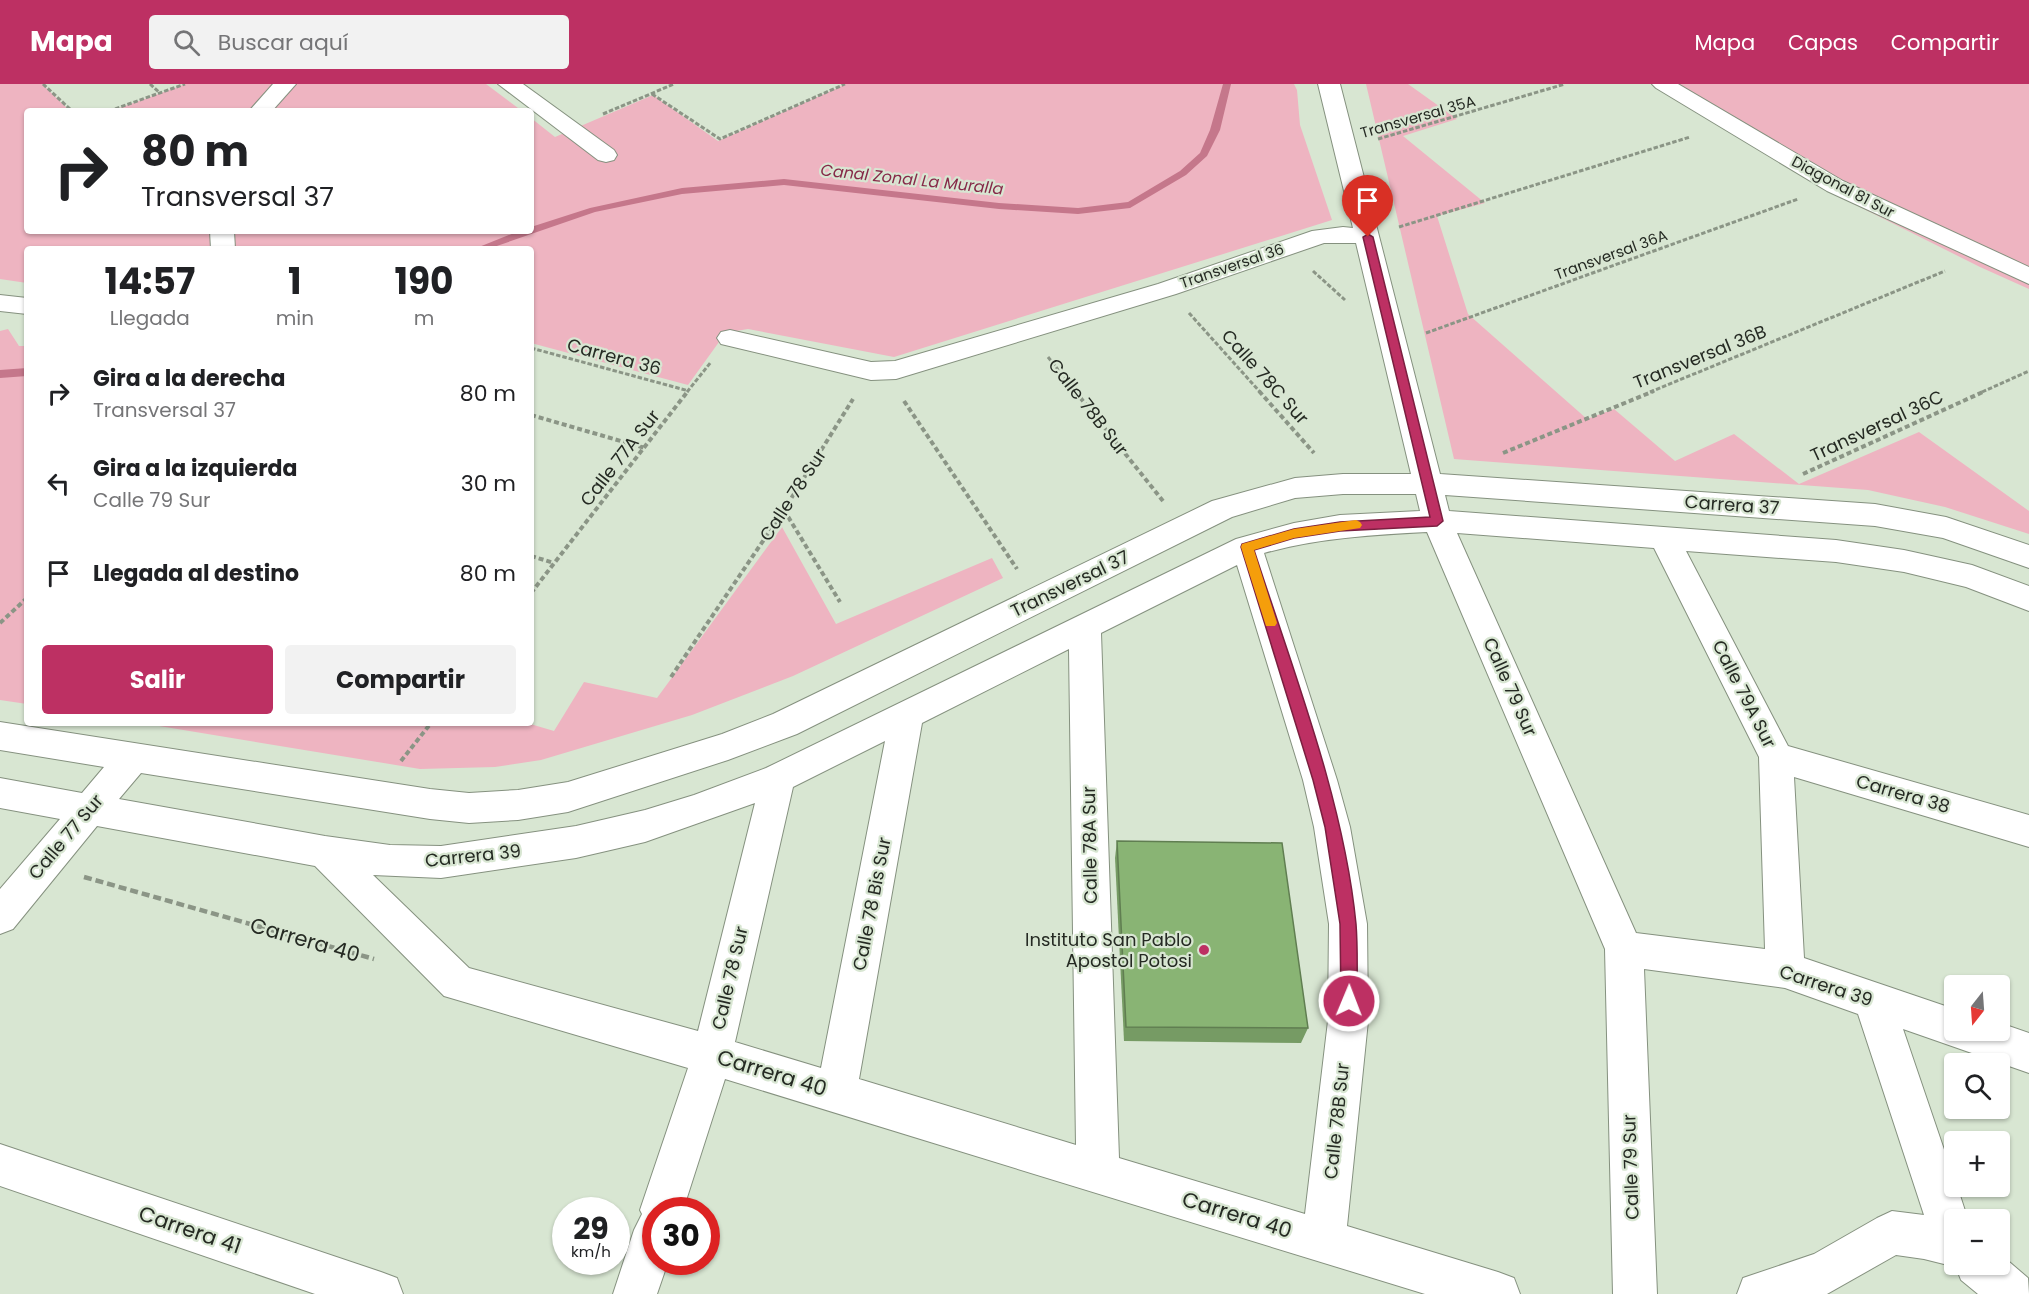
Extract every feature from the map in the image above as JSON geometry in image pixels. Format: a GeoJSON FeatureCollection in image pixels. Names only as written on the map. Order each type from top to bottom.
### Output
{"type":"FeatureCollection","features":[{"type":"Feature","properties":{"kind":"street"},"geometry":{"type":"LineString","coordinates":[[263,108],[285,84]]}},
{"type":"Feature","properties":{"kind":"street"},"geometry":{"type":"LineString","coordinates":[[509,84],[606,155]]}},
{"type":"Feature","properties":{"kind":"street","name":"Calle 79 Sur"},"geometry":{"type":"LineString","coordinates":[[1329,84],[1437,521],[1624,949],[1635,1294]]}},
{"type":"Feature","properties":{"kind":"street","name":"Diagonal 81 Sur"},"geometry":{"type":"LineString","coordinates":[[1663,84],[1835,186],[2029,276]]}},
{"type":"Feature","properties":{"kind":"street","name":"Transversal 36"},"geometry":{"type":"LineString","coordinates":[[730,338],[877,371],[896,370],[1167,288],[1330,234],[1368,237]]}},
{"type":"Feature","properties":{"kind":"street","name":"Transversal 37"},"geometry":{"type":"LineString","coordinates":[[133,757],[430,804],[469,808],[518,805],[568,797],[728,747],[785,724],[1222,509],[1295,488],[1343,484],[1429,484]]}},
{"type":"Feature","properties":{"kind":"street","name":"Carrera 37"},"geometry":{"type":"LineString","coordinates":[[1429,484],[1875,515],[1946,528],[2029,557]]}},
{"type":"Feature","properties":{"kind":"street"},"geometry":{"type":"LineString","coordinates":[[778,778],[1247,547],[1294,534],[1340,526],[1437,521]]}},
{"type":"Feature","properties":{"kind":"street","name":"Carrera 37"},"geometry":{"type":"LineString","coordinates":[[1437,521],[1836,551],[1904,561],[1972,577],[2029,598]]}},
{"type":"Feature","properties":{"kind":"street","name":"Calle 79A Sur"},"geometry":{"type":"LineString","coordinates":[[1664,538],[1776,757],[1785,970]]}},
{"type":"Feature","properties":{"kind":"street","name":"Calle 78B Sur"},"geometry":{"type":"LineString","coordinates":[[1247,547],[1320,780],[1332,827],[1348,924],[1348,1021],[1324,1241]]}},
{"type":"Feature","properties":{"kind":"street","name":"Calle 78A Sur"},"geometry":{"type":"LineString","coordinates":[[1084,626],[1098,1172]]}},
{"type":"Feature","properties":{"kind":"street","name":"Calle 78 Bis Sur"},"geometry":{"type":"LineString","coordinates":[[836,1093],[907,714]]}},
{"type":"Feature","properties":{"kind":"street"},"geometry":{"type":"LineString","coordinates":[[0,736],[133,757]]}},
{"type":"Feature","properties":{"kind":"street","name":"Calle 77 Sur"},"geometry":{"type":"LineString","coordinates":[[0,917],[133,757]]}},
{"type":"Feature","properties":{"kind":"street","name":"Carrera 38"},"geometry":{"type":"LineString","coordinates":[[1776,757],[2029,831]]}},
{"type":"Feature","properties":{"kind":"street","name":"Carrera 39"},"geometry":{"type":"LineString","coordinates":[[89,809],[325,852],[390,861],[441,862],[509,854],[645,826],[698,809],[778,778]]}},
{"type":"Feature","properties":{"kind":"street","name":"Calle 78 Sur"},"geometry":{"type":"LineString","coordinates":[[666,1197],[712,1055],[778,778]]}},
{"type":"Feature","properties":{"kind":"street"},"geometry":{"type":"LineString","coordinates":[[0,793],[89,809]]}},
{"type":"Feature","properties":{"kind":"street","name":"Carrera 40"},"geometry":{"type":"LineString","coordinates":[[325,852],[458,983],[712,1055],[1498,1294]]}},
{"type":"Feature","properties":{"kind":"street","name":"Carrera 39"},"geometry":{"type":"LineString","coordinates":[[1624,949],[1785,970],[1944,1024]]}},
{"type":"Feature","properties":{"kind":"street"},"geometry":{"type":"LineString","coordinates":[[1874,1000],[1944,1211]]}},
{"type":"Feature","properties":{"kind":"street"},"geometry":{"type":"LineString","coordinates":[[1994,1041],[2029,1053]]}},
{"type":"Feature","properties":{"kind":"street","name":"Carrera 41"},"geometry":{"type":"LineString","coordinates":[[0,1165],[381,1294]]}},
{"type":"Feature","properties":{"kind":"street"},"geometry":{"type":"LineString","coordinates":[[1759,1294],[1824,1273],[1892,1233],[1924,1237],[1944,1243]]}},
{"type":"Feature","properties":{"kind":"street"},"geometry":{"type":"LineString","coordinates":[[635,1294],[642,1273]]}},
{"type":"Feature","properties":{"kind":"street"},"geometry":{"type":"LineString","coordinates":[[1990,1275],[2012,1294]]}},
{"type":"Feature","properties":{"kind":"path"},"geometry":{"type":"LineString","coordinates":[[43,84],[69,108]]}},
{"type":"Feature","properties":{"kind":"path"},"geometry":{"type":"LineString","coordinates":[[150,84],[160,93]]}},
{"type":"Feature","properties":{"kind":"path"},"geometry":{"type":"LineString","coordinates":[[118,108],[185,84]]}},
{"type":"Feature","properties":{"kind":"path"},"geometry":{"type":"LineString","coordinates":[[569,128],[674,84]]}},
{"type":"Feature","properties":{"kind":"path"},"geometry":{"type":"LineString","coordinates":[[652,94],[720,139],[845,84]]}},
{"type":"Feature","properties":{"kind":"path","name":"Transversal 35A"},"geometry":{"type":"LineString","coordinates":[[1346,149],[1565,84]]}},
{"type":"Feature","properties":{"kind":"path"},"geometry":{"type":"LineString","coordinates":[[1368,237],[1731,124]]}},
{"type":"Feature","properties":{"kind":"path","name":"Transversal 36A"},"geometry":{"type":"LineString","coordinates":[[1394,345],[1835,186]]}},
{"type":"Feature","properties":{"kind":"path"},"geometry":{"type":"LineString","coordinates":[[1287,248],[1394,345]]}},
{"type":"Feature","properties":{"kind":"path","name":"Transversal 36B"},"geometry":{"type":"LineString","coordinates":[[1495,457],[1982,255]]}},
{"type":"Feature","properties":{"kind":"path","name":"Calle 78C Sur"},"geometry":{"type":"LineString","coordinates":[[1167,288],[1343,484]]}},
{"type":"Feature","properties":{"kind":"path","name":"Calle 78B Sur"},"geometry":{"type":"LineString","coordinates":[[1027,330],[1149,484]]}},
{"type":"Feature","properties":{"kind":"path","name":"Calle 77A Sur"},"geometry":{"type":"LineString","coordinates":[[534,589],[730,338]]}},
{"type":"Feature","properties":{"kind":"path","name":"Carrera 36"},"geometry":{"type":"LineString","coordinates":[[534,349],[689,391]]}},
{"type":"Feature","properties":{"kind":"path"},"geometry":{"type":"LineString","coordinates":[[877,371],[1037,600]]}},
{"type":"Feature","properties":{"kind":"path","name":"Calle 78 Sur"},"geometry":{"type":"LineString","coordinates":[[671,677],[877,371]]}},
{"type":"Feature","properties":{"kind":"path","name":"Transversal 36C"},"geometry":{"type":"LineString","coordinates":[[1801,476],[2029,371]]}},
{"type":"Feature","properties":{"kind":"path"},"geometry":{"type":"LineString","coordinates":[[534,416],[645,448]]}},
{"type":"Feature","properties":{"kind":"path"},"geometry":{"type":"LineString","coordinates":[[784,510],[840,602]]}},
{"type":"Feature","properties":{"kind":"path"},"geometry":{"type":"LineString","coordinates":[[534,557],[554,563]]}},
{"type":"Feature","properties":{"kind":"path"},"geometry":{"type":"LineString","coordinates":[[0,624],[24,601]]}},
{"type":"Feature","properties":{"kind":"path","name":"Carrera 40"},"geometry":{"type":"LineString","coordinates":[[44,865],[378,960]]}},
{"type":"Feature","properties":{"kind":"shaded area"},"geometry":{"type":"Polygon","coordinates":[[[0,84],[42,84],[67,108],[24,108],[24,234],[534,234],[534,120],[555,137],[653,95],[718,141],[846,84],[1294,84],[1297,90],[1300,125],[1332,220],[894,357],[748,329],[730,332],[719,342],[688,385],[534,344],[534,246],[24,246],[24,283],[0,279],[0,84]]]}},
{"type":"Feature","properties":{"kind":"shaded area"},"geometry":{"type":"Polygon","coordinates":[[[186,84],[486,84],[518,108],[119,108],[186,84]]]}},
{"type":"Feature","properties":{"kind":"shaded area"},"geometry":{"type":"Polygon","coordinates":[[[1366,84],[1408,84],[1457,119],[1403,136],[1485,203],[1437,216],[1468,314],[1587,419],[1614,409],[1675,461],[1734,434],[1799,484],[1919,432],[2029,511],[2029,534],[1945,507],[1868,490],[1454,459],[1366,84]]]}},
{"type":"Feature","properties":{"kind":"shaded area"},"geometry":{"type":"Polygon","coordinates":[[[1653,84],[2029,84],[2029,289],[1846,200],[1653,84]]]}},
{"type":"Feature","properties":{"kind":"shaded area"},"geometry":{"type":"Polygon","coordinates":[[[8,329],[19,346],[24,346],[24,704],[0,700],[0,331],[8,329]]]}},
{"type":"Feature","properties":{"kind":"shaded area"},"geometry":{"type":"Polygon","coordinates":[[[782,527],[836,624],[992,558],[1003,578],[793,676],[692,715],[541,760],[495,767],[420,769],[159,726],[534,725],[554,731],[584,682],[657,698],[782,527]]]}},
{"type":"Feature","properties":{"kind":"building","name":"Instituto San Pablo Apostol Potosi"},"geometry":{"type":"Polygon","coordinates":[[[1117,841],[1282,843],[1308,1028],[1126,1027],[1117,841]]]}},
{"type":"Feature","properties":{"kind":"waterway","name":"Canal Zonal La Muralla"},"geometry":{"type":"LineString","coordinates":[[534,229],[593,210],[682,191],[784,182],[999,206],[1078,211],[1130,205],[1183,173],[1204,154],[1215,130],[1227,84]]}},
{"type":"Feature","properties":{"kind":"waterway","name":"Canal Zonal La Muralla"},"geometry":{"type":"LineString","coordinates":[[487,246],[520,234]]}},
{"type":"Feature","properties":{"kind":"waterway","name":"Canal Zonal La Muralla"},"geometry":{"type":"LineString","coordinates":[[0,374],[24,372]]}},
{"type":"Feature","properties":{"kind":"slow traffic"},"geometry":{"type":"LineString","coordinates":[[1271,623],[1247,547],[1294,534],[1356,525]]}},
{"type":"Feature","properties":{"kind":"place","name":"Instituto San Pablo Apostol Potosi"},"geometry":{"type":"Point","coordinates":[1204,950]}},
{"type":"Feature","properties":{"kind":"route"},"geometry":{"type":"LineString","coordinates":[[1349,1001],[1348,924],[1332,827],[1320,780],[1247,547],[1294,534],[1340,526],[1437,521],[1368,237]]}}]}
